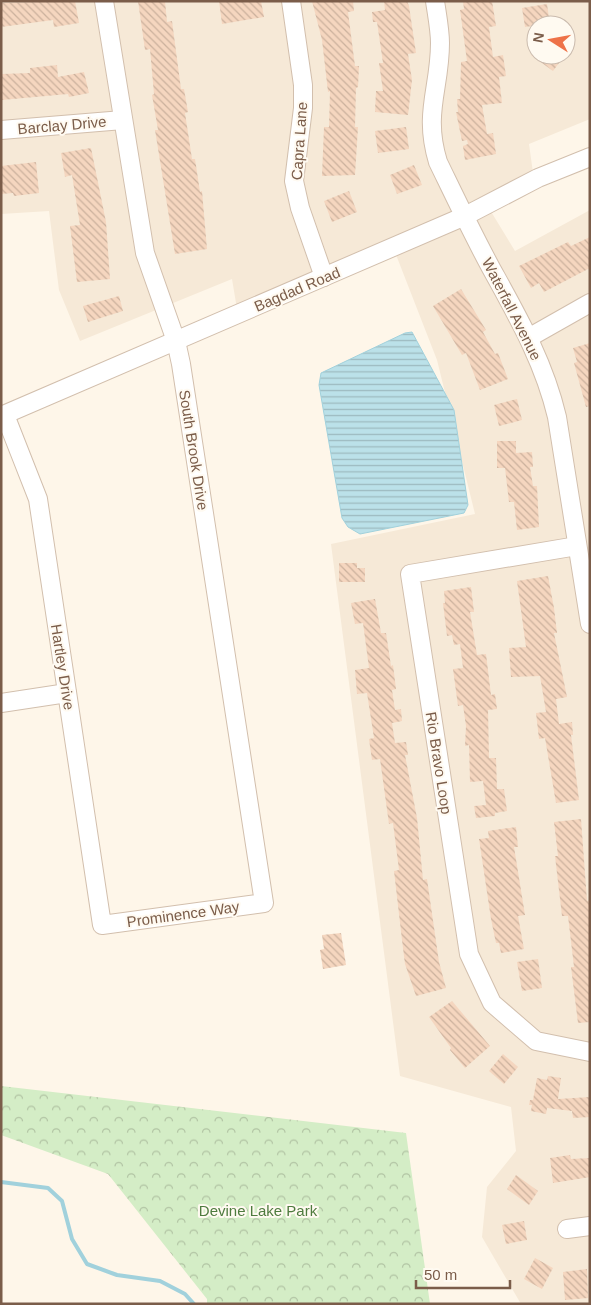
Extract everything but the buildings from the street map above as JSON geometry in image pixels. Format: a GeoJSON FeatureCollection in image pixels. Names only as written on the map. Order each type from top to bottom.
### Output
{"type":"FeatureCollection","features":[{"type":"Feature","properties":{"kind":"street","name":"South Brook Drive"},"geometry":{"type":"LineString","coordinates":[[104,1],[145,253],[182,364],[264,903]]}},
{"type":"Feature","properties":{"kind":"street","name":"Capra Lane"},"geometry":{"type":"LineString","coordinates":[[291,1],[303,85],[303,108],[294,181],[300,208],[324,277]]}},
{"type":"Feature","properties":{"kind":"street","name":"Waterfall Avenue"},"geometry":{"type":"LineString","coordinates":[[435,1],[440,43],[431,107],[432,133],[438,162],[530,337],[550,387],[557,417],[590,624]]}},
{"type":"Feature","properties":{"kind":"street","name":"Barclay Drive"},"geometry":{"type":"LineString","coordinates":[[1,130],[123,120]]}},
{"type":"Feature","properties":{"kind":"street","name":"Bagdad Road"},"geometry":{"type":"LineString","coordinates":[[3,415],[465,216],[538,178],[590,157]]}},
{"type":"Feature","properties":{"kind":"street"},"geometry":{"type":"LineString","coordinates":[[530,337],[590,303]]}},
{"type":"Feature","properties":{"kind":"street","name":"Hartley Drive"},"geometry":{"type":"LineString","coordinates":[[3,415],[38,499],[102,925]]}},
{"type":"Feature","properties":{"kind":"street","name":"Rio Bravo Loop"},"geometry":{"type":"LineString","coordinates":[[577,546],[410,574],[469,954],[492,1004],[536,1041],[590,1052]]}},
{"type":"Feature","properties":{"kind":"street"},"geometry":{"type":"LineString","coordinates":[[1,703],[67,693]]}},
{"type":"Feature","properties":{"kind":"street","name":"Prominence Way"},"geometry":{"type":"LineString","coordinates":[[102,925],[264,903]]}},
{"type":"Feature","properties":{"kind":"street"},"geometry":{"type":"LineString","coordinates":[[567,1229],[590,1226]]}},
{"type":"Feature","properties":{"kind":"shaded area"},"geometry":{"type":"Polygon","coordinates":[[[1,1],[590,1],[590,119],[529,144],[534,180],[238,315],[232,279],[80,341],[59,290],[49,211],[1,214],[1,1]]]}},
{"type":"Feature","properties":{"kind":"shaded area"},"geometry":{"type":"Polygon","coordinates":[[[487,205],[515,251],[590,210],[590,1304],[521,1304],[482,1237],[487,1187],[516,1151],[511,1107],[400,1076],[331,544],[475,514],[437,360],[393,247],[487,205]]]}},
{"type":"Feature","properties":{"kind":"green space","name":"Devine Lake Park"},"geometry":{"type":"Polygon","coordinates":[[[1,1086],[406,1133],[430,1304],[207,1304],[207,1299],[108,1174],[1,1135],[1,1086]]]}},
{"type":"Feature","properties":{"kind":"water"},"geometry":{"type":"Polygon","coordinates":[[[412,332],[454,410],[468,505],[464,513],[360,534],[348,527],[342,518],[319,385],[321,373],[405,333],[412,332]]]}},
{"type":"Feature","properties":{"kind":"waterway"},"geometry":{"type":"LineString","coordinates":[[1,1182],[48,1188],[62,1201],[72,1239],[87,1264],[117,1275],[160,1281],[185,1294],[194,1304]]}}]}
